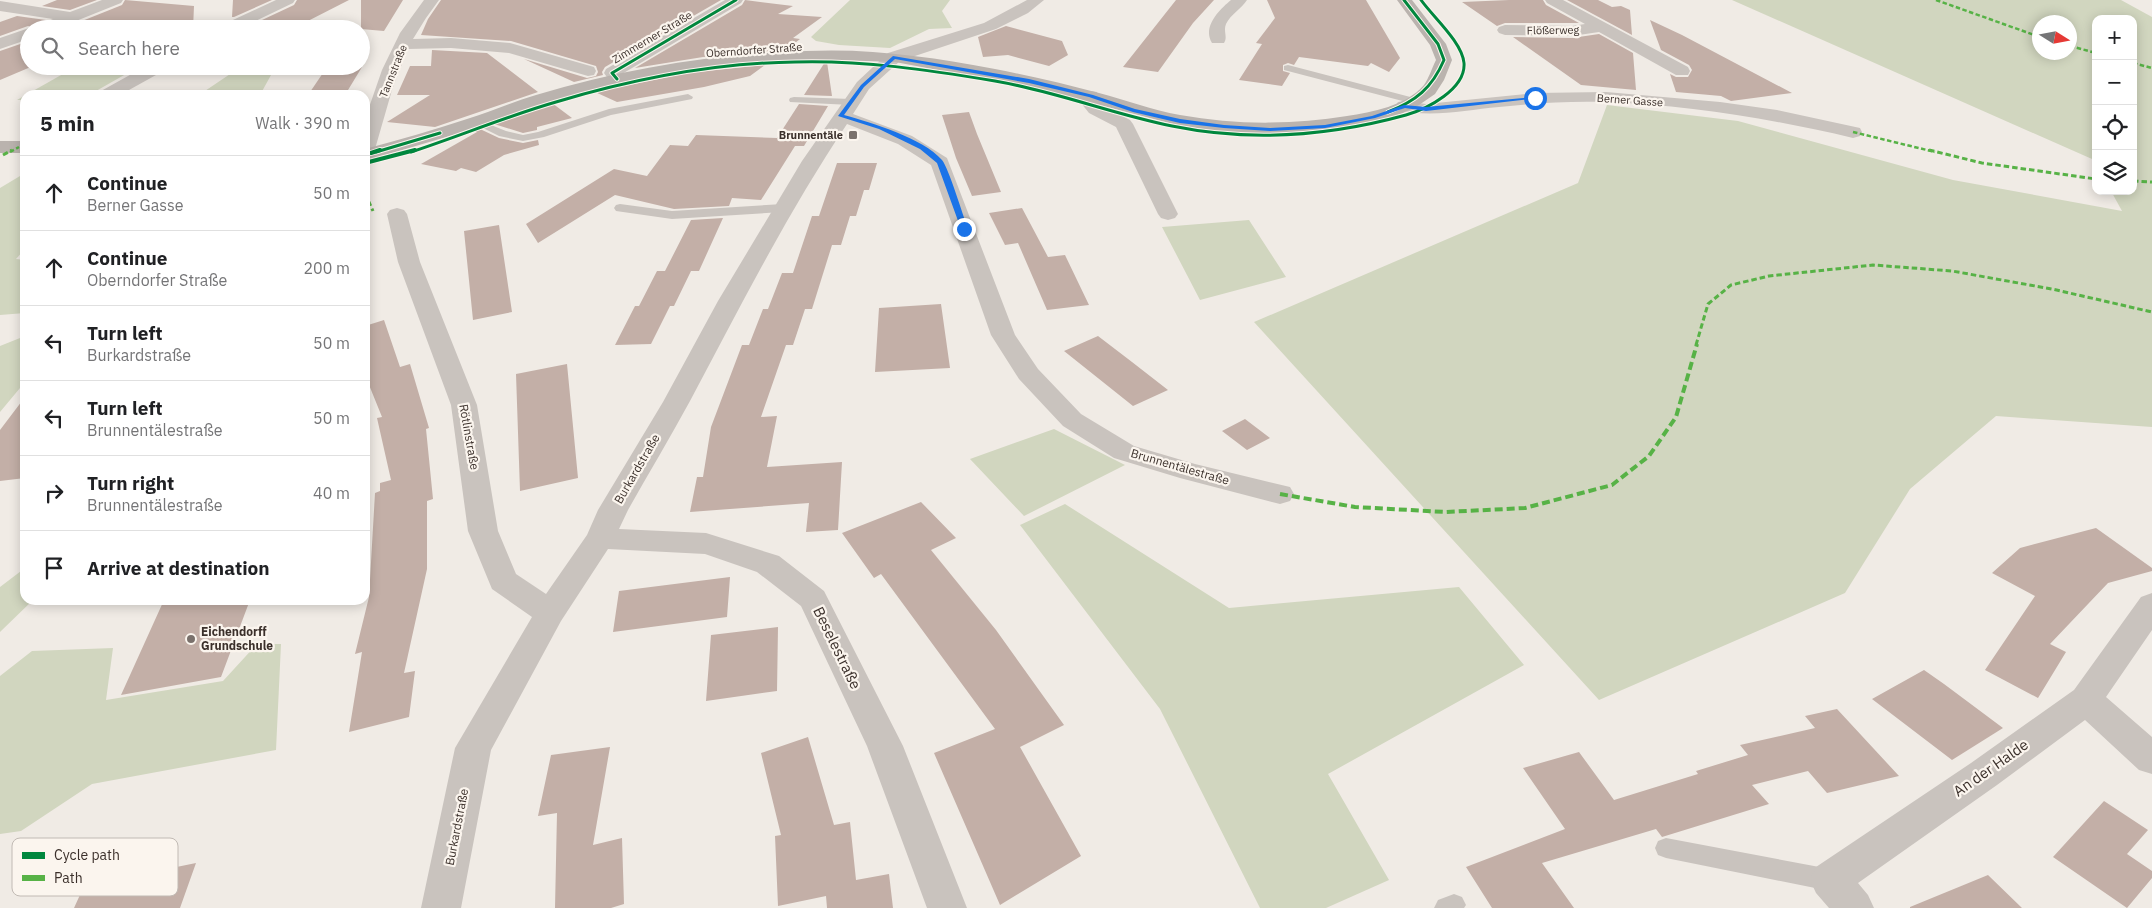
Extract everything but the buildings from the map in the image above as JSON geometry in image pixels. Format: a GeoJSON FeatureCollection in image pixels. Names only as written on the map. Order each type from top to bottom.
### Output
{"type":"FeatureCollection","features":[{"type":"Feature","properties":{"kind":"street"},"geometry":{"type":"LineString","coordinates":[[64,20],[116,0]]}},
{"type":"Feature","properties":{"kind":"street"},"geometry":{"type":"LineString","coordinates":[[245,20],[288,0]]}},
{"type":"Feature","properties":{"kind":"street","name":"Tannstraße"},"geometry":{"type":"LineString","coordinates":[[370,134],[403,44],[420,13],[432,0]]}},
{"type":"Feature","properties":{"kind":"street","name":"Zimmerner Straße"},"geometry":{"type":"LineString","coordinates":[[617,79],[612,73],[736,0]]}},
{"type":"Feature","properties":{"kind":"street"},"geometry":{"type":"LineString","coordinates":[[894,57],[990,26],[1023,10],[1038,0]]}},
{"type":"Feature","properties":{"kind":"street"},"geometry":{"type":"LineString","coordinates":[[1218,40],[1217,27],[1225,13],[1240,0]]}},
{"type":"Feature","properties":{"kind":"street","name":"Oberndorfer Straße"},"geometry":{"type":"LineString","coordinates":[[370,154],[476,122],[543,98],[617,79],[709,63],[773,57],[831,55],[894,57],[1021,79],[1180,121],[1224,127],[1270,129],[1325,126],[1373,117],[1409,103],[1429,89],[1444,60],[1438,44],[1404,0]]}},
{"type":"Feature","properties":{"kind":"street","name":"Flößerweg"},"geometry":{"type":"LineString","coordinates":[[1552,0],[1682,71]]}},
{"type":"Feature","properties":{"kind":"street"},"geometry":{"type":"LineString","coordinates":[[0,6],[72,17]]}},
{"type":"Feature","properties":{"kind":"street","name":"Flößerweg"},"geometry":{"type":"LineString","coordinates":[[1505,30],[1572,31],[1600,27]]}},
{"type":"Feature","properties":{"kind":"street"},"geometry":{"type":"LineString","coordinates":[[0,44],[20,36]]}},
{"type":"Feature","properties":{"kind":"street"},"geometry":{"type":"LineString","coordinates":[[403,44],[451,43],[510,48],[588,71]]}},
{"type":"Feature","properties":{"kind":"street","name":"Burkardstraße"},"geometry":{"type":"LineString","coordinates":[[441,908],[473,748],[550,613],[600,538],[613,510],[783,208],[846,109],[863,86],[894,57]]}},
{"type":"Feature","properties":{"kind":"street"},"geometry":{"type":"LineString","coordinates":[[116,90],[142,75]]}},
{"type":"Feature","properties":{"kind":"street"},"geometry":{"type":"LineString","coordinates":[[1091,96],[1090,103],[1095,110],[1124,124],[1168,214]]}},
{"type":"Feature","properties":{"kind":"street","name":"Berner Gasse"},"geometry":{"type":"LineString","coordinates":[[1409,103],[1426,109],[1535,98],[1606,97],[1729,108],[1776,115],[1853,132]]}},
{"type":"Feature","properties":{"kind":"street","name":"Brunnentälestraße"},"geometry":{"type":"LineString","coordinates":[[846,109],[922,148],[940,162],[1004,335],[1028,374],[1072,420],[1124,452],[1190,472],[1280,494]]}},
{"type":"Feature","properties":{"kind":"street"},"geometry":{"type":"LineString","coordinates":[[0,146],[20,146]]}},
{"type":"Feature","properties":{"kind":"street","name":"Rötlinstraße"},"geometry":{"type":"LineString","coordinates":[[397,214],[409,262],[443,345],[464,405],[483,531],[503,582],[550,613]]}},
{"type":"Feature","properties":{"kind":"street","name":"Beselestraße"},"geometry":{"type":"LineString","coordinates":[[600,538],[706,544],[768,564],[813,599],[885,746],[947,908]]}},
{"type":"Feature","properties":{"kind":"street","name":"An der Halde"},"geometry":{"type":"LineString","coordinates":[[1830,880],[1984,774],[2086,700],[2152,605]]}},
{"type":"Feature","properties":{"kind":"street"},"geometry":{"type":"LineString","coordinates":[[2086,700],[2152,759]]}},
{"type":"Feature","properties":{"kind":"street"},"geometry":{"type":"LineString","coordinates":[[1830,880],[1854,908]]}},
{"type":"Feature","properties":{"kind":"lane"},"geometry":{"type":"LineString","coordinates":[[1288,68],[1409,103]]}},
{"type":"Feature","properties":{"kind":"lane"},"geometry":{"type":"LineString","coordinates":[[476,122],[503,134],[523,138],[540,135],[609,112],[688,97]]}},
{"type":"Feature","properties":{"kind":"lane"},"geometry":{"type":"LineString","coordinates":[[794,100],[846,109]]}},
{"type":"Feature","properties":{"kind":"lane"},"geometry":{"type":"LineString","coordinates":[[620,208],[672,215],[783,208]]}},
{"type":"Feature","properties":{"kind":"lane"},"geometry":{"type":"LineString","coordinates":[[1666,848],[1830,880]]}},
{"type":"Feature","properties":{"kind":"green space"},"geometry":{"type":"Polygon","coordinates":[[[850,0],[950,0],[942,11],[952,28],[929,29],[890,48],[839,45],[816,41],[811,37],[850,0]]]}},
{"type":"Feature","properties":{"kind":"green space"},"geometry":{"type":"Polygon","coordinates":[[[1732,0],[2121,0],[2152,17],[2152,427],[1996,416],[1910,489],[1845,593],[1599,700],[1254,322],[1578,183],[1607,105],[1738,121],[1953,180],[2122,211],[2113,195],[2137,195],[2137,15],[2092,15],[2092,159],[1732,0]]]}},
{"type":"Feature","properties":{"kind":"green space"},"geometry":{"type":"Polygon","coordinates":[[[61,75],[124,75],[98,90],[35,90],[61,75]]]}},
{"type":"Feature","properties":{"kind":"green space"},"geometry":{"type":"Polygon","coordinates":[[[229,75],[271,75],[263,90],[206,90],[229,75]]]}},
{"type":"Feature","properties":{"kind":"green space"},"geometry":{"type":"Polygon","coordinates":[[[20,176],[20,255],[16,259],[20,259],[20,313],[0,315],[0,188],[20,176]]]}},
{"type":"Feature","properties":{"kind":"green space"},"geometry":{"type":"Polygon","coordinates":[[[1249,220],[1286,277],[1200,300],[1162,227],[1249,220]]]}},
{"type":"Feature","properties":{"kind":"green space"},"geometry":{"type":"Polygon","coordinates":[[[20,338],[20,388],[0,412],[0,346],[20,338]]]}},
{"type":"Feature","properties":{"kind":"green space"},"geometry":{"type":"Polygon","coordinates":[[[1054,429],[1125,465],[1024,516],[970,459],[1054,429]]]}},
{"type":"Feature","properties":{"kind":"green space"},"geometry":{"type":"Polygon","coordinates":[[[1065,504],[1229,608],[1459,587],[1524,665],[1328,774],[1389,880],[1326,908],[1260,908],[1160,709],[1020,525],[1065,504]]]}},
{"type":"Feature","properties":{"kind":"green space"},"geometry":{"type":"Polygon","coordinates":[[[20,572],[20,605],[28,605],[0,632],[0,587],[20,572]]]}},
{"type":"Feature","properties":{"kind":"green space"},"geometry":{"type":"Polygon","coordinates":[[[257,644],[281,644],[276,750],[92,784],[21,831],[0,834],[0,676],[32,651],[113,648],[106,700],[223,681],[257,644]]]}},
{"type":"Feature","properties":{"kind":"marked path"},"geometry":{"type":"LineString","coordinates":[[1936,0],[2032,34]]}},
{"type":"Feature","properties":{"kind":"marked path"},"geometry":{"type":"LineString","coordinates":[[2077,48],[2092,52]]}},
{"type":"Feature","properties":{"kind":"marked path"},"geometry":{"type":"LineString","coordinates":[[2137,64],[2152,68]]}},
{"type":"Feature","properties":{"kind":"marked path"},"geometry":{"type":"LineString","coordinates":[[1853,132],[1982,163],[2092,178]]}},
{"type":"Feature","properties":{"kind":"marked path"},"geometry":{"type":"LineString","coordinates":[[3,155],[19,147]]}},
{"type":"Feature","properties":{"kind":"marked path"},"geometry":{"type":"LineString","coordinates":[[2137,181],[2152,182]]}},
{"type":"Feature","properties":{"kind":"marked path"},"geometry":{"type":"LineString","coordinates":[[370,204],[373,211]]}},
{"type":"Feature","properties":{"kind":"marked path"},"geometry":{"type":"LineString","coordinates":[[1280,494],[1355,507],[1446,512],[1525,508],[1612,485],[1649,456],[1676,417],[1708,304],[1731,285],[1769,276],[1873,265],[1899,266],[1952,271],[2052,289],[2152,312]]}},
{"type":"Feature","properties":{"kind":"cycle path"},"geometry":{"type":"LineString","coordinates":[[617,79],[612,73],[736,0]]}},
{"type":"Feature","properties":{"kind":"cycle path"},"geometry":{"type":"LineString","coordinates":[[1388,112],[1416,99],[1423,93],[1435,79],[1444,60],[1438,44],[1404,0]]}},
{"type":"Feature","properties":{"kind":"cycle path"},"geometry":{"type":"LineString","coordinates":[[370,162],[419,149],[517,114],[622,84],[717,67],[823,61],[939,72],[1019,85],[1170,126],[1199,131],[1259,136],[1319,133],[1378,122],[1423,110],[1456,84],[1463,71],[1463,57],[1454,41],[1421,0]]}},
{"type":"Feature","properties":{"kind":"cycle path"},"geometry":{"type":"LineString","coordinates":[[371,153],[440,133]]}},
{"type":"Feature","properties":{"kind":"place","name":"Brunnentäle"},"geometry":{"type":"Point","coordinates":[853,135]}},
{"type":"Feature","properties":{"kind":"place","name":"Eichendorff Grundschule"},"geometry":{"type":"Point","coordinates":[191,639]}},
{"type":"Feature","properties":{"kind":"route"},"geometry":{"type":"LineString","coordinates":[[964,229],[940,162],[922,148],[880,128],[841,116],[863,86],[894,57],[1029,81],[1091,96],[1133,110],[1180,121],[1224,127],[1286,129],[1325,126],[1373,117],[1404,106],[1426,109],[1535,98]]}}]}
